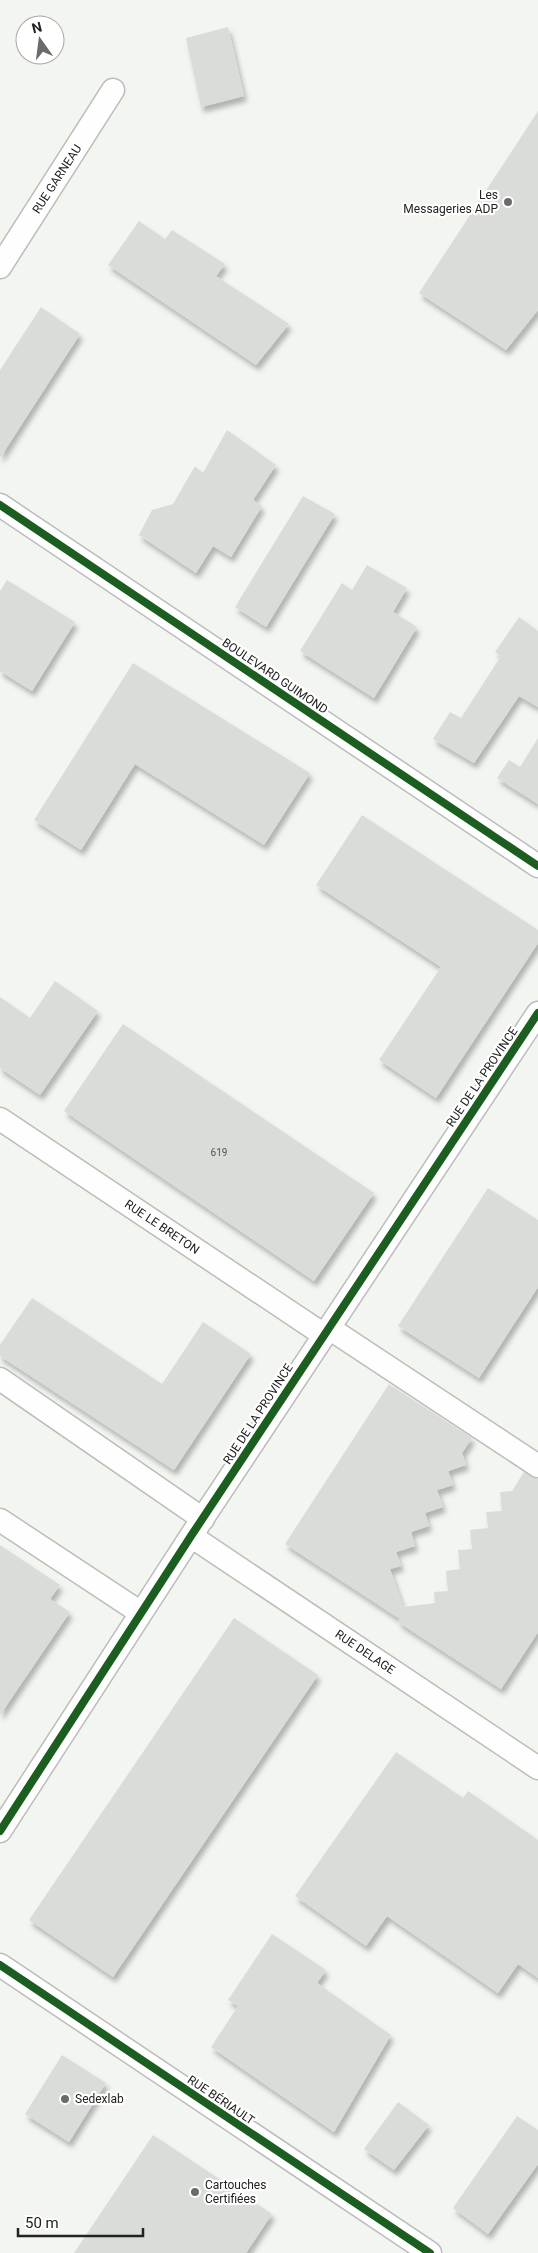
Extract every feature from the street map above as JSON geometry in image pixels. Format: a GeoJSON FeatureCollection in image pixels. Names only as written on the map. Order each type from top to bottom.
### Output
{"type":"FeatureCollection","features":[{"type":"Feature","properties":{"kind":"street","name":"RUE GARNEAU"},"geometry":{"type":"LineString","coordinates":[[0,266],[113,90]]}},
{"type":"Feature","properties":{"kind":"street","name":"BOULEVARD GUIMOND"},"geometry":{"type":"LineString","coordinates":[[0,505],[538,866]]}},
{"type":"Feature","properties":{"kind":"street","name":"RUE DE LA PROVINCE"},"geometry":{"type":"LineString","coordinates":[[0,1831],[197,1527],[538,1013]]}},
{"type":"Feature","properties":{"kind":"street","name":"RUE LE BRETON"},"geometry":{"type":"LineString","coordinates":[[4,1128],[538,1466]]}},
{"type":"Feature","properties":{"kind":"street","name":"RUE DELAGE"},"geometry":{"type":"LineString","coordinates":[[0,1379],[197,1527],[538,1768]]}},
{"type":"Feature","properties":{"kind":"street"},"geometry":{"type":"LineString","coordinates":[[0,1520],[141,1613]]}},
{"type":"Feature","properties":{"kind":"street","name":"RUE BÉRIAULT"},"geometry":{"type":"LineString","coordinates":[[0,1965],[430,2253]]}},
{"type":"Feature","properties":{"kind":"building"},"geometry":{"type":"Polygon","coordinates":[[[228,27],[244,96],[201,107],[186,38],[228,27]]]}},
{"type":"Feature","properties":{"kind":"building","name":"Les Messageries ADP"},"geometry":{"type":"Polygon","coordinates":[[[538,111],[538,310],[506,350],[419,293],[538,111]]]}},
{"type":"Feature","properties":{"kind":"building"},"geometry":{"type":"Polygon","coordinates":[[[139,221],[165,239],[172,230],[225,264],[216,276],[289,324],[256,365],[108,265],[139,221]]]}},
{"type":"Feature","properties":{"kind":"building"},"geometry":{"type":"Polygon","coordinates":[[[41,307],[80,334],[0,458],[0,370],[41,307]]]}},
{"type":"Feature","properties":{"kind":"building"},"geometry":{"type":"Polygon","coordinates":[[[227,430],[276,465],[253,500],[262,506],[231,557],[213,546],[196,573],[139,535],[152,510],[173,504],[195,466],[203,473],[227,430]]]}},
{"type":"Feature","properties":{"kind":"building"},"geometry":{"type":"Polygon","coordinates":[[[303,496],[335,514],[266,627],[235,607],[303,496]]]}},
{"type":"Feature","properties":{"kind":"building"},"geometry":{"type":"Polygon","coordinates":[[[367,565],[407,588],[393,612],[417,627],[374,698],[300,651],[342,583],[352,590],[367,565]]]}},
{"type":"Feature","properties":{"kind":"building"},"geometry":{"type":"Polygon","coordinates":[[[7,580],[75,622],[32,691],[0,671],[0,591],[7,580]]]}},
{"type":"Feature","properties":{"kind":"building"},"geometry":{"type":"Polygon","coordinates":[[[519,617],[538,631],[538,707],[519,696],[474,763],[433,739],[450,712],[461,718],[501,656],[495,652],[519,617]]]}},
{"type":"Feature","properties":{"kind":"building"},"geometry":{"type":"Polygon","coordinates":[[[133,663],[310,773],[264,845],[135,764],[81,850],[34,820],[133,663]]]}},
{"type":"Feature","properties":{"kind":"building"},"geometry":{"type":"Polygon","coordinates":[[[538,738],[538,804],[497,778],[509,760],[520,767],[538,738]]]}},
{"type":"Feature","properties":{"kind":"building"},"geometry":{"type":"Polygon","coordinates":[[[362,815],[538,930],[538,943],[436,1098],[379,1060],[441,967],[316,885],[362,815]]]}},
{"type":"Feature","properties":{"kind":"building"},"geometry":{"type":"Polygon","coordinates":[[[55,981],[98,1011],[40,1095],[0,1068],[0,997],[30,1018],[55,981]]]}},
{"type":"Feature","properties":{"kind":"building"},"geometry":{"type":"Polygon","coordinates":[[[123,1024],[374,1193],[314,1281],[64,1111],[123,1024]]]}},
{"type":"Feature","properties":{"kind":"building"},"geometry":{"type":"Polygon","coordinates":[[[488,1188],[538,1220],[538,1287],[479,1378],[398,1326],[488,1188]]]}},
{"type":"Feature","properties":{"kind":"building"},"geometry":{"type":"Polygon","coordinates":[[[32,1298],[162,1384],[203,1322],[251,1354],[174,1470],[0,1356],[0,1345],[32,1298]]]}},
{"type":"Feature","properties":{"kind":"building"},"geometry":{"type":"Polygon","coordinates":[[[389,1384],[472,1438],[462,1453],[466,1465],[448,1471],[453,1485],[437,1490],[443,1507],[425,1513],[429,1526],[411,1532],[415,1546],[396,1552],[401,1566],[390,1569],[403,1607],[435,1603],[434,1592],[448,1591],[446,1571],[460,1569],[458,1550],[472,1549],[470,1530],[488,1528],[486,1512],[502,1511],[500,1492],[512,1491],[524,1472],[538,1479],[538,1632],[501,1689],[398,1622],[400,1619],[285,1544],[389,1384]]]}},
{"type":"Feature","properties":{"kind":"building"},"geometry":{"type":"Polygon","coordinates":[[[0,1545],[60,1585],[50,1599],[70,1612],[0,1715],[0,1545]]]}},
{"type":"Feature","properties":{"kind":"building"},"geometry":{"type":"Polygon","coordinates":[[[234,1618],[318,1675],[113,1977],[29,1920],[234,1618]]]}},
{"type":"Feature","properties":{"kind":"building"},"geometry":{"type":"Polygon","coordinates":[[[396,1752],[463,1798],[468,1791],[538,1840],[538,1978],[518,1964],[498,1993],[387,1916],[366,1946],[295,1896],[396,1752]]]}},
{"type":"Feature","properties":{"kind":"building"},"geometry":{"type":"Polygon","coordinates":[[[272,1934],[326,1970],[317,1983],[391,2035],[334,2132],[211,2047],[238,2006],[228,2000],[272,1934]]]}},
{"type":"Feature","properties":{"kind":"building","name":"Sedexlab"},"geometry":{"type":"Polygon","coordinates":[[[62,2055],[106,2083],[69,2142],[25,2114],[62,2055]]]}},
{"type":"Feature","properties":{"kind":"building"},"geometry":{"type":"Polygon","coordinates":[[[398,2102],[429,2125],[394,2170],[364,2149],[398,2102]]]}},
{"type":"Feature","properties":{"kind":"building"},"geometry":{"type":"Polygon","coordinates":[[[517,2116],[538,2130],[538,2164],[488,2234],[453,2208],[517,2116]]]}},
{"type":"Feature","properties":{"kind":"building"},"geometry":{"type":"Polygon","coordinates":[[[153,2135],[272,2214],[246,2253],[74,2253],[153,2135]]]}},
{"type":"Feature","properties":{"kind":"cycle path"},"geometry":{"type":"LineString","coordinates":[[0,505],[538,866]]}},
{"type":"Feature","properties":{"kind":"cycle path"},"geometry":{"type":"LineString","coordinates":[[0,1831],[191,1536],[538,1013]]}},
{"type":"Feature","properties":{"kind":"cycle path"},"geometry":{"type":"LineString","coordinates":[[0,1965],[430,2253]]}},
{"type":"Feature","properties":{"kind":"place","name":"Les Messageries ADP"},"geometry":{"type":"Point","coordinates":[508,202]}},
{"type":"Feature","properties":{"kind":"place","name":"Sedexlab"},"geometry":{"type":"Point","coordinates":[65,2099]}},
{"type":"Feature","properties":{"kind":"place","name":"Cartouches Certifiées"},"geometry":{"type":"Point","coordinates":[195,2192]}}]}
